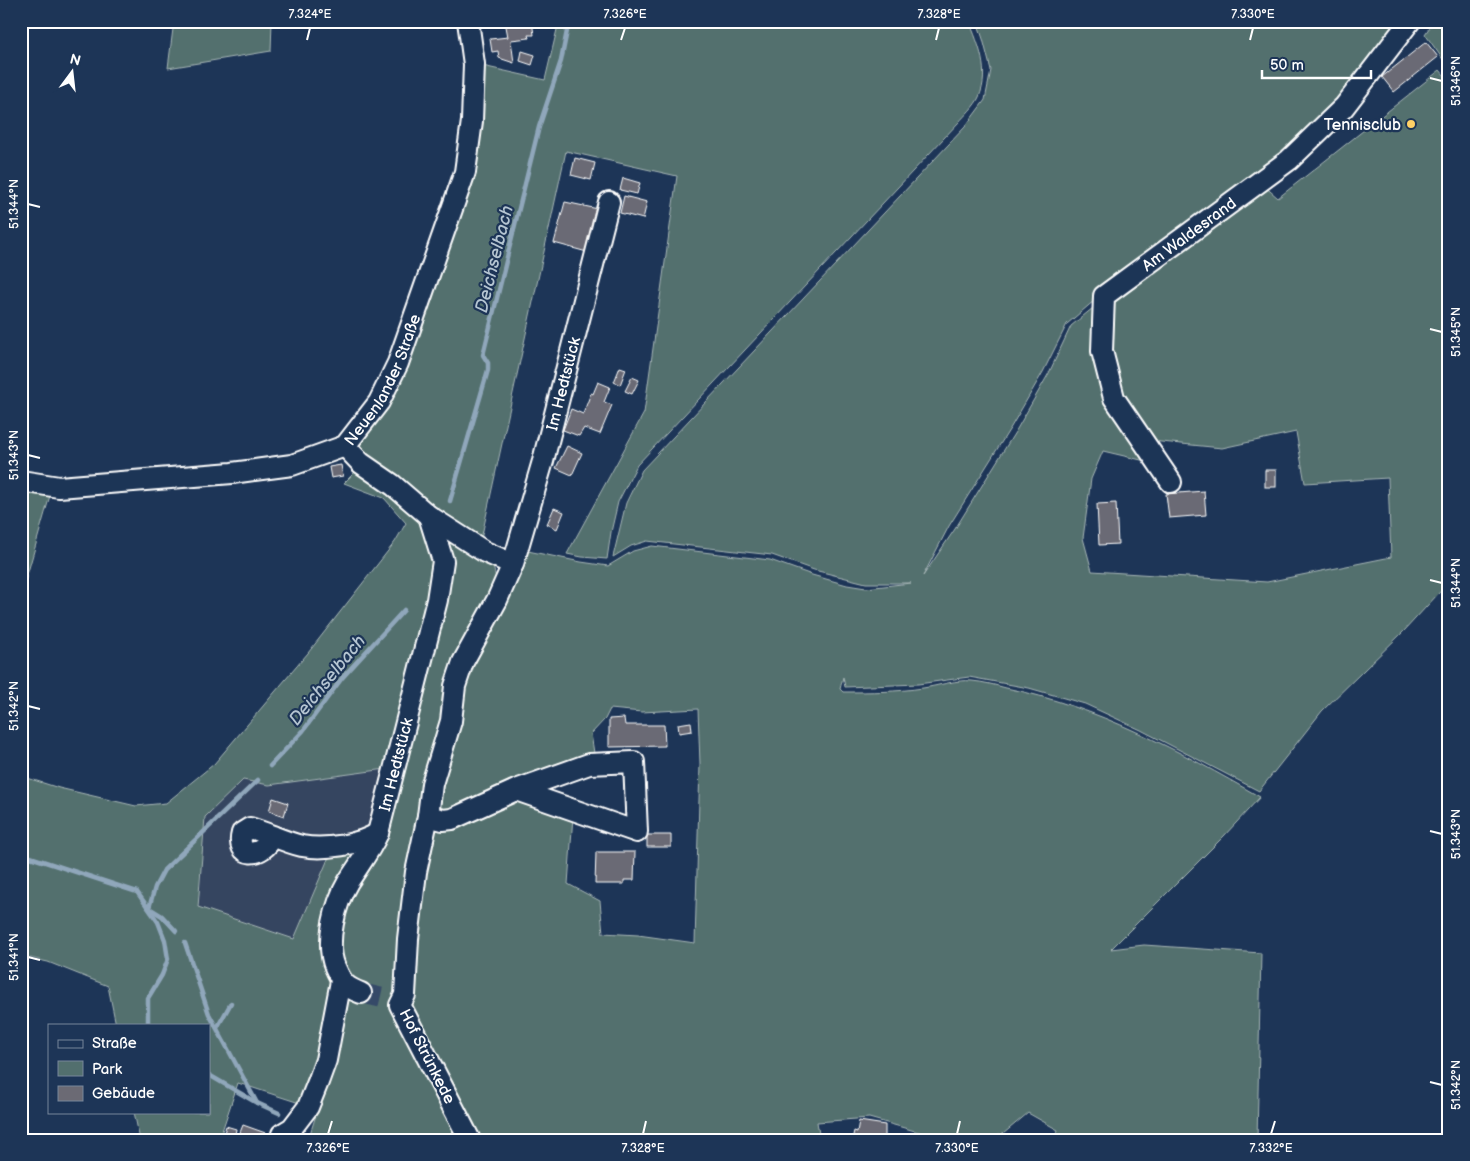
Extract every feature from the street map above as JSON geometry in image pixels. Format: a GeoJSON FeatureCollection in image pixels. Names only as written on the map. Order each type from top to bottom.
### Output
{"type":"FeatureCollection","features":[{"type":"Feature","properties":{"kind":"street","name":"Neuenlander Straße"},"geometry":{"type":"LineString","coordinates":[[21,481],[59,487],[232,473],[292,466],[345,446],[379,402],[398,363],[465,172],[472,121],[474,64],[468,21]]}},
{"type":"Feature","properties":{"kind":"street","name":"Am Waldesrand"},"geometry":{"type":"LineString","coordinates":[[1171,482],[1114,398],[1102,352],[1104,296],[1289,160],[1344,107],[1410,21]]}},
{"type":"Feature","properties":{"kind":"street","name":"Im Hedtstück"},"geometry":{"type":"LineString","coordinates":[[408,939],[416,872],[428,816],[432,784],[451,721],[455,686],[463,662],[497,600],[513,564],[543,461],[609,202]]}},
{"type":"Feature","properties":{"kind":"street"},"geometry":{"type":"LineString","coordinates":[[345,446],[361,463],[393,485],[429,516],[485,552],[513,564]]}},
{"type":"Feature","properties":{"kind":"street","name":"Im Hedtstück"},"geometry":{"type":"LineString","coordinates":[[341,981],[332,961],[330,945],[333,922],[347,884],[371,848],[378,833],[437,600],[443,561],[429,516]]}},
{"type":"Feature","properties":{"kind":"street"},"geometry":{"type":"LineString","coordinates":[[428,816],[443,820],[452,819],[516,790],[589,764],[634,762],[637,832],[516,790]]}},
{"type":"Feature","properties":{"kind":"street"},"geometry":{"type":"LineString","coordinates":[[273,836],[303,846],[328,846],[360,842],[378,833]]}},
{"type":"Feature","properties":{"kind":"street","name":"Hof Strünkede"},"geometry":{"type":"LineString","coordinates":[[408,939],[405,995],[394,1002],[470,1140]]}},
{"type":"Feature","properties":{"kind":"street"},"geometry":{"type":"LineString","coordinates":[[341,981],[348,988],[361,993]]}},
{"type":"Feature","properties":{"kind":"street"},"geometry":{"type":"LineString","coordinates":[[282,1134],[292,1128],[308,1107],[318,1082],[326,1060],[341,981]]}},
{"type":"Feature","properties":{"kind":"shaded area"},"geometry":{"type":"Polygon","coordinates":[[[386,769],[368,844],[331,852],[294,939],[198,907],[205,817],[243,780],[269,785],[386,769]]]}},
{"type":"Feature","properties":{"kind":"green space"},"geometry":{"type":"Polygon","coordinates":[[[174,21],[272,21],[271,51],[168,68],[174,21]]]}},
{"type":"Feature","properties":{"kind":"green space"},"geometry":{"type":"Polygon","coordinates":[[[559,21],[969,21],[982,59],[983,68],[982,88],[979,97],[970,110],[637,465],[618,502],[607,559],[567,554],[644,413],[677,176],[566,151],[480,544],[360,455],[359,443],[455,222],[478,65],[545,80],[559,21]]]}},
{"type":"Feature","properties":{"kind":"green space"},"geometry":{"type":"Polygon","coordinates":[[[977,21],[1403,21],[1388,45],[1340,107],[1287,157],[1102,294],[1067,324],[1043,372],[949,526],[923,576],[955,529],[1017,429],[1049,373],[1071,326],[1099,303],[1096,352],[1107,391],[1112,402],[1154,463],[1103,451],[1091,479],[1083,538],[1092,571],[1267,582],[1391,557],[1388,478],[1305,483],[1296,432],[1222,448],[1151,441],[1119,397],[1105,351],[1107,298],[1262,184],[1278,198],[1440,70],[1449,81],[1449,582],[1404,631],[1322,711],[1259,791],[1141,730],[1085,704],[1029,688],[969,677],[918,684],[845,687],[843,677],[840,689],[843,692],[893,691],[954,682],[976,681],[1039,696],[1105,718],[1137,732],[1199,763],[1260,797],[1224,836],[1111,949],[1144,945],[1261,953],[1257,1140],[1054,1140],[1058,1130],[1028,1113],[1003,1134],[982,1140],[947,1140],[869,1118],[817,1122],[820,1140],[475,1140],[430,1044],[420,1049],[466,1140],[308,1140],[318,1109],[238,1083],[219,1140],[140,1140],[134,1114],[210,1114],[210,1024],[116,1024],[108,986],[48,962],[21,956],[21,776],[59,788],[136,806],[166,803],[214,764],[308,653],[395,542],[406,523],[384,498],[344,483],[360,467],[409,499],[493,566],[496,578],[495,596],[458,663],[444,730],[423,812],[434,821],[443,825],[466,818],[504,799],[515,797],[573,816],[568,884],[600,901],[603,933],[638,935],[695,943],[700,764],[698,709],[642,712],[610,709],[605,719],[591,734],[595,759],[512,786],[446,814],[437,810],[441,769],[455,722],[458,688],[462,674],[502,598],[513,589],[523,550],[608,566],[633,551],[652,546],[770,560],[812,575],[847,585],[866,588],[911,583],[866,583],[814,570],[772,555],[647,541],[631,546],[613,557],[626,503],[642,470],[965,127],[985,100],[991,70],[977,21]],[[386,769],[269,785],[243,780],[205,817],[198,907],[294,939],[331,852],[368,844],[386,769]]]}},
{"type":"Feature","properties":{"kind":"green space"},"geometry":{"type":"Polygon","coordinates":[[[1434,21],[1449,21],[1449,68],[1425,34],[1434,21]]]}},
{"type":"Feature","properties":{"kind":"green space"},"geometry":{"type":"Polygon","coordinates":[[[21,489],[51,492],[21,596],[21,489]]]}},
{"type":"Feature","properties":{"kind":"building"},"geometry":{"type":"Polygon","coordinates":[[[505,21],[532,21],[534,35],[528,35],[529,38],[511,40],[514,63],[499,58],[498,51],[492,52],[490,39],[508,37],[505,21]]]}},
{"type":"Feature","properties":{"kind":"building"},"geometry":{"type":"Polygon","coordinates":[[[1426,42],[1438,57],[1394,92],[1382,77],[1426,42]]]}},
{"type":"Feature","properties":{"kind":"building"},"geometry":{"type":"Polygon","coordinates":[[[522,51],[535,55],[532,65],[520,61],[522,51]]]}},
{"type":"Feature","properties":{"kind":"building"},"geometry":{"type":"Polygon","coordinates":[[[575,158],[595,163],[591,180],[571,175],[575,158]]]}},
{"type":"Feature","properties":{"kind":"building"},"geometry":{"type":"Polygon","coordinates":[[[623,178],[640,183],[637,194],[620,190],[623,178]]]}},
{"type":"Feature","properties":{"kind":"building"},"geometry":{"type":"Polygon","coordinates":[[[624,196],[647,202],[643,219],[620,213],[624,196]]]}},
{"type":"Feature","properties":{"kind":"building"},"geometry":{"type":"Polygon","coordinates":[[[565,202],[598,209],[587,252],[554,243],[565,202]]]}},
{"type":"Feature","properties":{"kind":"building"},"geometry":{"type":"Polygon","coordinates":[[[620,367],[626,369],[620,385],[614,382],[620,367]]]}},
{"type":"Feature","properties":{"kind":"building"},"geometry":{"type":"Polygon","coordinates":[[[632,377],[639,380],[632,394],[625,391],[632,377]]]}},
{"type":"Feature","properties":{"kind":"building"},"geometry":{"type":"Polygon","coordinates":[[[598,382],[610,387],[604,402],[612,405],[600,434],[584,428],[579,436],[563,430],[571,409],[583,414],[591,393],[593,394],[598,382]]]}},
{"type":"Feature","properties":{"kind":"building"},"geometry":{"type":"Polygon","coordinates":[[[567,446],[582,453],[572,475],[556,468],[567,446]]]}},
{"type":"Feature","properties":{"kind":"building"},"geometry":{"type":"Polygon","coordinates":[[[341,465],[343,476],[331,478],[329,467],[341,465]]]}},
{"type":"Feature","properties":{"kind":"building"},"geometry":{"type":"Polygon","coordinates":[[[1265,470],[1276,470],[1276,487],[1265,487],[1265,470]]]}},
{"type":"Feature","properties":{"kind":"building"},"geometry":{"type":"Polygon","coordinates":[[[1204,491],[1206,515],[1169,518],[1166,494],[1204,491]]]}},
{"type":"Feature","properties":{"kind":"building"},"geometry":{"type":"Polygon","coordinates":[[[1116,503],[1118,544],[1099,545],[1097,504],[1116,503]]]}},
{"type":"Feature","properties":{"kind":"building"},"geometry":{"type":"Polygon","coordinates":[[[554,508],[564,512],[557,529],[547,524],[554,508]]]}},
{"type":"Feature","properties":{"kind":"building"},"geometry":{"type":"Polygon","coordinates":[[[624,718],[625,725],[664,725],[665,746],[609,747],[609,719],[624,718]]]}},
{"type":"Feature","properties":{"kind":"building"},"geometry":{"type":"Polygon","coordinates":[[[691,722],[692,731],[679,733],[678,724],[691,722]]]}},
{"type":"Feature","properties":{"kind":"building"},"geometry":{"type":"Polygon","coordinates":[[[273,798],[288,803],[284,816],[269,811],[273,798]]]}},
{"type":"Feature","properties":{"kind":"building"},"geometry":{"type":"Polygon","coordinates":[[[647,835],[671,835],[671,847],[647,847],[647,835]]]}},
{"type":"Feature","properties":{"kind":"building"},"geometry":{"type":"Polygon","coordinates":[[[596,852],[635,852],[634,880],[624,880],[624,884],[595,884],[596,852]]]}},
{"type":"Feature","properties":{"kind":"building"},"geometry":{"type":"Polygon","coordinates":[[[859,1121],[885,1125],[885,1140],[852,1140],[854,1131],[857,1132],[859,1121]]]}},
{"type":"Feature","properties":{"kind":"building"},"geometry":{"type":"Polygon","coordinates":[[[243,1125],[271,1135],[269,1140],[237,1140],[243,1125]]]}},
{"type":"Feature","properties":{"kind":"building"},"geometry":{"type":"Polygon","coordinates":[[[226,1126],[236,1129],[234,1140],[222,1140],[226,1126]]]}},
{"type":"Feature","properties":{"kind":"waterway","name":"Deichselbach"},"geometry":{"type":"LineString","coordinates":[[450,501],[488,370],[488,363],[483,355],[539,127],[561,61],[569,21]]}},
{"type":"Feature","properties":{"kind":"waterway","name":"Deichselbach"},"geometry":{"type":"LineString","coordinates":[[270,766],[303,731],[342,678],[404,610]]}},
{"type":"Feature","properties":{"kind":"waterway","name":"Deichselbach"},"geometry":{"type":"LineString","coordinates":[[176,931],[162,916],[149,908],[155,887],[164,870],[258,780]]}},
{"type":"Feature","properties":{"kind":"waterway"},"geometry":{"type":"LineString","coordinates":[[21,854],[137,892],[158,922],[165,940],[168,959],[162,975],[148,998],[148,1024]]}},
{"type":"Feature","properties":{"kind":"waterway"},"geometry":{"type":"LineString","coordinates":[[185,943],[209,1014],[257,1103]]}},
{"type":"Feature","properties":{"kind":"waterway"},"geometry":{"type":"LineString","coordinates":[[217,1028],[231,1003]]}},
{"type":"Feature","properties":{"kind":"waterway"},"geometry":{"type":"LineString","coordinates":[[210,1076],[257,1103],[279,1113]]}},
{"type":"Feature","properties":{"kind":"tunnel"},"geometry":{"type":"LineString","coordinates":[[361,993],[387,999]]}},
{"type":"Feature","properties":{"kind":"place","name":"Tennisclub"},"geometry":{"type":"Point","coordinates":[1411,124]}}]}
